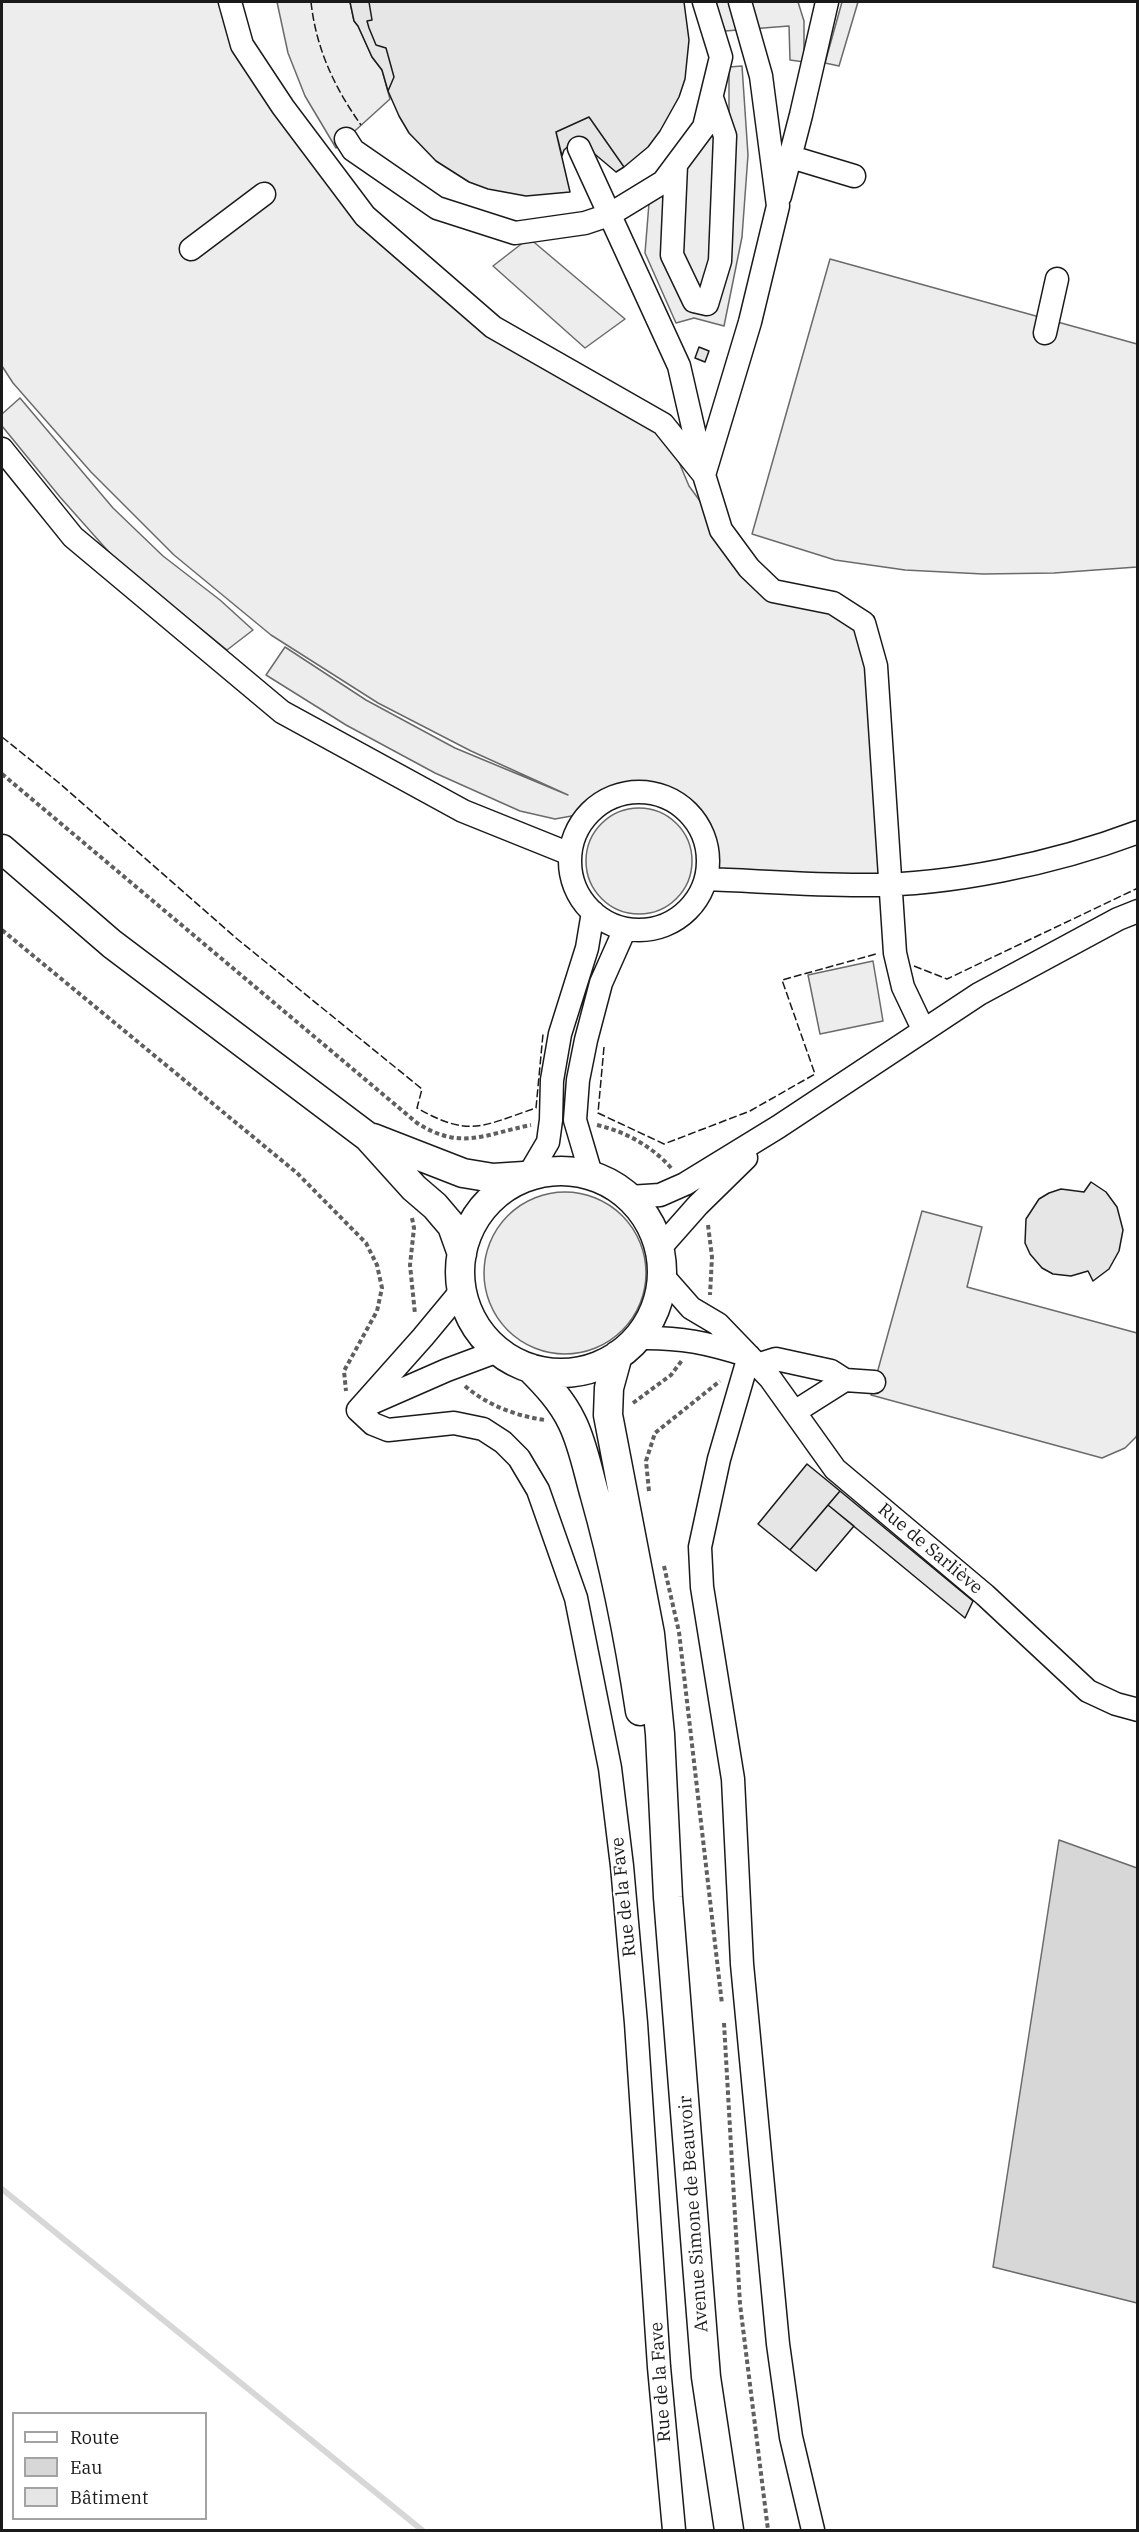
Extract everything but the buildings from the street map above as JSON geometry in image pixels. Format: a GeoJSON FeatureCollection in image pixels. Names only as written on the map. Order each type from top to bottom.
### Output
{"type":"FeatureCollection","features":[{"type":"Feature","properties":{"kind":"main road"},"geometry":{"type":"LineString","coordinates":[[2,849],[112,944],[368,1137],[414,1188],[453,1226],[462,1254]]}},
{"type":"Feature","properties":{"kind":"main road"},"geometry":{"type":"LineString","coordinates":[[368,1137],[463,1173],[493,1178],[528,1176],[559,1170],[591,1174],[623,1192],[647,1218],[661,1261],[656,1308],[621,1352],[599,1398],[597,1418],[639,1632],[648,1690],[657,1704]]}},
{"type":"Feature","properties":{"kind":"main road"},"geometry":{"type":"LineString","coordinates":[[528,1176],[504,1188],[484,1206],[470,1228],[462,1254],[462,1290],[469,1313],[482,1334],[498,1351],[530,1368],[553,1391],[573,1422],[614,1564],[628,1630],[668,1897]]}},
{"type":"Feature","properties":{"kind":"main road"},"geometry":{"type":"LineString","coordinates":[[530,1368],[565,1372],[582,1371],[621,1352]]}},
{"type":"Feature","properties":{"kind":"main road"},"geometry":{"type":"LineString","coordinates":[[621,1352],[609,1388],[608,1415],[650,1634],[657,1704],[668,1897]]}},
{"type":"Feature","properties":{"kind":"main road","name":"Avenue Simone de Beauvoir"},"geometry":{"type":"LineString","coordinates":[[668,1897],[706,2377],[729,2530]]}},
{"type":"Feature","properties":{"kind":"street"},"geometry":{"type":"LineString","coordinates":[[230,2],[242,45],[283,107],[365,216],[493,327],[663,424],[704,475]]}},
{"type":"Feature","properties":{"kind":"street"},"geometry":{"type":"LineString","coordinates":[[345,139],[353,150],[437,208],[515,233],[585,224],[609,215],[663,182],[704,127],[721,57],[704,2]]}},
{"type":"Feature","properties":{"kind":"street"},"geometry":{"type":"LineString","coordinates":[[740,2],[761,76],[778,206]]}},
{"type":"Feature","properties":{"kind":"street"},"geometry":{"type":"LineString","coordinates":[[704,475],[750,322],[827,2]]}},
{"type":"Feature","properties":{"kind":"street"},"geometry":{"type":"LineString","coordinates":[[676,165],[672,255],[694,301],[706,304],[720,261],[725,136],[712,98]]}},
{"type":"Feature","properties":{"kind":"street"},"geometry":{"type":"LineString","coordinates":[[579,148],[679,366],[704,475],[721,531],[749,568],[773,591],[833,603],[864,623],[876,666],[895,953],[903,987],[923,1029]]}},
{"type":"Feature","properties":{"kind":"street"},"geometry":{"type":"LineString","coordinates":[[791,157],[854,176]]}},
{"type":"Feature","properties":{"kind":"street"},"geometry":{"type":"LineString","coordinates":[[191,249],[264,194]]}},
{"type":"Feature","properties":{"kind":"street"},"geometry":{"type":"LineString","coordinates":[[1045,333],[1057,279]]}},
{"type":"Feature","properties":{"kind":"street"},"geometry":{"type":"LineString","coordinates":[[2,449],[73,537],[282,712],[463,811],[570,855]]}},
{"type":"Feature","properties":{"kind":"street"},"geometry":{"type":"LineString","coordinates":[[628,792],[652,792],[673,800],[691,814],[704,833],[709,856],[707,879],[698,898],[684,914],[667,925],[646,930],[625,929],[608,923],[593,912],[579,896],[571,876],[570,855],[576,832],[588,813],[606,799],[628,792]]}},
{"type":"Feature","properties":{"kind":"street"},"geometry":{"type":"LineString","coordinates":[[707,879],[862,885],[952,878],[1073,854],[1137,832]]}},
{"type":"Feature","properties":{"kind":"street"},"geometry":{"type":"LineString","coordinates":[[623,1192],[660,1195],[685,1184],[778,1128],[923,1029],[1015,973],[1137,910]]}},
{"type":"Feature","properties":{"kind":"street"},"geometry":{"type":"LineString","coordinates":[[528,1176],[548,1142],[552,1080],[560,1034],[587,948],[593,912]]}},
{"type":"Feature","properties":{"kind":"street"},"geometry":{"type":"LineString","coordinates":[[591,1174],[575,1120],[578,1080],[601,983],[625,929]]}},
{"type":"Feature","properties":{"kind":"street"},"geometry":{"type":"LineString","coordinates":[[623,1192],[678,1176],[762,1124],[778,1128]]}},
{"type":"Feature","properties":{"kind":"street"},"geometry":{"type":"LineString","coordinates":[[661,1261],[698,1205],[778,1128]]}},
{"type":"Feature","properties":{"kind":"street","name":"Rue de Sarliève"},"geometry":{"type":"LineString","coordinates":[[661,1261],[691,1308],[732,1336],[796,1412],[835,1469],[985,1595],[1088,1691],[1116,1704],[1137,1710]]}},
{"type":"Feature","properties":{"kind":"street"},"geometry":{"type":"LineString","coordinates":[[358,1410],[462,1290]]}},
{"type":"Feature","properties":{"kind":"street"},"geometry":{"type":"LineString","coordinates":[[621,1352],[671,1337],[697,1341],[753,1361],[776,1359],[797,1362],[831,1371],[845,1380],[874,1382]]}},
{"type":"Feature","properties":{"kind":"street"},"geometry":{"type":"LineString","coordinates":[[358,1410],[447,1370],[498,1351]]}},
{"type":"Feature","properties":{"kind":"street"},"geometry":{"type":"LineString","coordinates":[[753,1361],[719,1459],[700,1547],[702,1587],[733,1779],[742,1964],[778,2344],[791,2437],[813,2530]]}},
{"type":"Feature","properties":{"kind":"street"},"geometry":{"type":"LineString","coordinates":[[796,1412],[845,1380]]}},
{"type":"Feature","properties":{"kind":"street","name":"Rue de la Fave"},"geometry":{"type":"LineString","coordinates":[[358,1410],[372,1424],[388,1430],[454,1423],[483,1429],[503,1442],[519,1458],[538,1490],[576,1599],[610,1768],[622,1866],[637,2034],[659,2367],[674,2530]]}},
{"type":"Feature","properties":{"kind":"path"},"geometry":{"type":"LineString","coordinates":[[2,774],[417,1123],[436,1135],[456,1140],[496,1134],[551,1120]]}},
{"type":"Feature","properties":{"kind":"path"},"geometry":{"type":"LineString","coordinates":[[2,930],[297,1173],[366,1243],[377,1265],[382,1288],[377,1311],[344,1371],[348,1396],[358,1410]]}},
{"type":"Feature","properties":{"kind":"path"},"geometry":{"type":"LineString","coordinates":[[575,1120],[625,1134],[651,1149],[678,1176]]}},
{"type":"Feature","properties":{"kind":"path"},"geometry":{"type":"LineString","coordinates":[[698,1205],[707,1221],[712,1257],[711,1289],[705,1316]]}},
{"type":"Feature","properties":{"kind":"path"},"geometry":{"type":"LineString","coordinates":[[408,1211],[414,1228],[410,1265],[414,1311],[423,1337]]}},
{"type":"Feature","properties":{"kind":"path"},"geometry":{"type":"LineString","coordinates":[[608,1415],[637,1401],[671,1375],[697,1341]]}},
{"type":"Feature","properties":{"kind":"path"},"geometry":{"type":"LineString","coordinates":[[650,1502],[646,1461],[655,1433],[753,1361]]}},
{"type":"Feature","properties":{"kind":"path"},"geometry":{"type":"LineString","coordinates":[[447,1370],[481,1399],[528,1418],[573,1422]]}},
{"type":"Feature","properties":{"kind":"path"},"geometry":{"type":"LineString","coordinates":[[661,1555],[679,1632],[723,2005]]}},
{"type":"Feature","properties":{"kind":"path"},"geometry":{"type":"LineString","coordinates":[[724,2017],[740,2304],[768,2530]]}},
{"type":"Feature","properties":{"kind":"shaded area"},"geometry":{"type":"Polygon","coordinates":[[[2,2],[230,2],[242,45],[365,216],[493,327],[663,424],[689,486],[749,568],[864,623],[892,884],[707,879],[709,856],[704,833],[691,814],[673,800],[652,792],[628,792],[606,799],[588,813],[555,819],[520,811],[435,773],[346,725],[266,675],[285,647],[366,700],[455,748],[568,795],[471,751],[378,703],[271,635],[174,555],[91,472],[13,383],[2,366],[2,2]]]}},
{"type":"Feature","properties":{"kind":"shaded area"},"geometry":{"type":"Polygon","coordinates":[[[277,2],[350,2],[354,21],[372,57],[382,70],[390,99],[336,148],[305,96],[288,53],[277,2]]]}},
{"type":"Feature","properties":{"kind":"shaded area"},"geometry":{"type":"Polygon","coordinates":[[[714,2],[798,2],[804,21],[804,62],[790,60],[789,26],[725,31],[714,2]]]}},
{"type":"Feature","properties":{"kind":"shaded area"},"geometry":{"type":"Polygon","coordinates":[[[842,2],[858,2],[839,66],[825,63],[842,2]]]}},
{"type":"Feature","properties":{"kind":"shaded area"},"geometry":{"type":"Polygon","coordinates":[[[742,66],[748,155],[742,237],[724,326],[694,318],[676,323],[645,253],[649,203],[706,134],[729,134],[729,67],[742,66]]]}},
{"type":"Feature","properties":{"kind":"shaded area"},"geometry":{"type":"Polygon","coordinates":[[[529,238],[625,319],[585,348],[493,266],[529,238]]]}},
{"type":"Feature","properties":{"kind":"shaded area"},"geometry":{"type":"Polygon","coordinates":[[[830,259],[1137,344],[1137,567],[1054,573],[983,574],[905,570],[835,560],[752,534],[830,259]]]}},
{"type":"Feature","properties":{"kind":"shaded area"},"geometry":{"type":"Polygon","coordinates":[[[20,398],[113,508],[163,556],[220,600],[253,630],[227,650],[116,560],[60,497],[2,426],[2,414],[20,398]]]}},
{"type":"Feature","properties":{"kind":"shaded area"},"geometry":{"type":"Polygon","coordinates":[[[639,808],[659,812],[676,824],[688,841],[692,861],[688,881],[676,898],[659,910],[639,914],[619,910],[602,898],[590,881],[586,861],[590,841],[602,824],[619,812],[639,808]]]}},
{"type":"Feature","properties":{"kind":"shaded area"},"geometry":{"type":"Polygon","coordinates":[[[873,961],[883,1021],[820,1034],[808,975],[873,961]]]}},
{"type":"Feature","properties":{"kind":"shaded area"},"geometry":{"type":"Polygon","coordinates":[[[565,1192],[596,1198],[622,1216],[640,1242],[646,1273],[640,1304],[622,1330],[596,1348],[565,1354],[534,1348],[508,1330],[490,1304],[484,1273],[490,1242],[508,1216],[534,1198],[565,1192]]]}},
{"type":"Feature","properties":{"kind":"shaded area"},"geometry":{"type":"Polygon","coordinates":[[[922,1211],[982,1227],[967,1287],[1137,1333],[1138,1432],[1125,1448],[1102,1458],[871,1395],[922,1211]]]}},
{"type":"Feature","properties":{"kind":"water"},"geometry":{"type":"Polygon","coordinates":[[[1059,1840],[1137,1868],[1137,2303],[993,2267],[1059,1840]]]}},
{"type":"Feature","properties":{"kind":"waterway"},"geometry":{"type":"LineString","coordinates":[[2,2189],[422,2530]]}},
{"type":"Feature","properties":{"kind":"fence"},"geometry":{"type":"LineString","coordinates":[[311,2],[317,35],[328,66],[342,96],[361,125]]}},
{"type":"Feature","properties":{"kind":"fence"},"geometry":{"type":"LineString","coordinates":[[2,737],[58,782],[236,938],[422,1089],[417,1108],[450,1123],[464,1126],[489,1124],[536,1108],[543,1034]]}},
{"type":"Feature","properties":{"kind":"fence"},"geometry":{"type":"LineString","coordinates":[[914,966],[947,979],[1138,888]]}},
{"type":"Feature","properties":{"kind":"fence"},"geometry":{"type":"LineString","coordinates":[[604,1047],[598,1113],[664,1144],[750,1111],[815,1074],[782,980],[876,954]]}}]}
